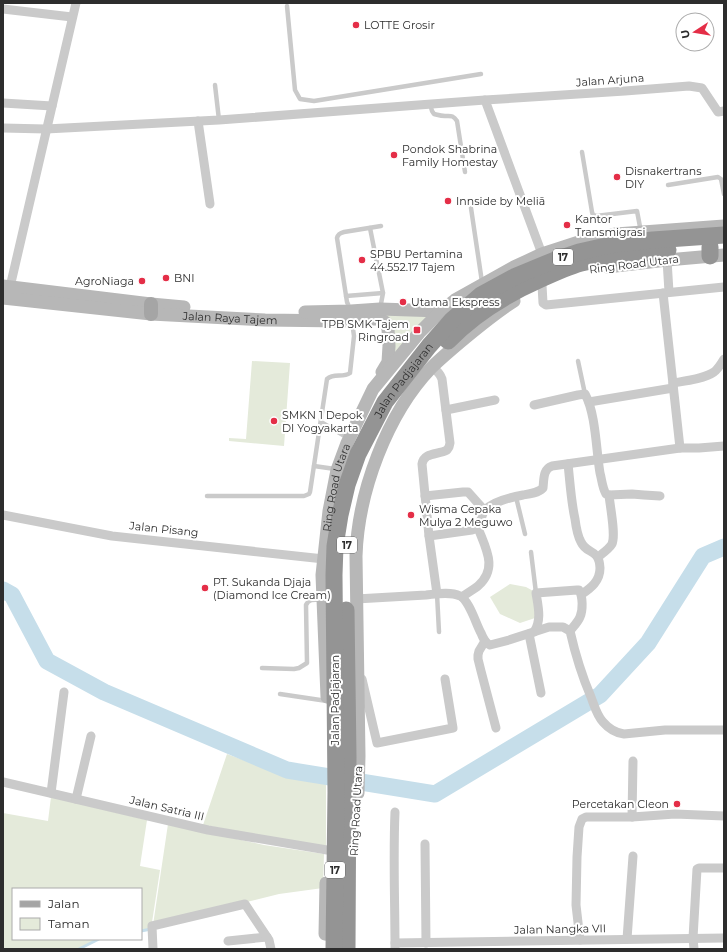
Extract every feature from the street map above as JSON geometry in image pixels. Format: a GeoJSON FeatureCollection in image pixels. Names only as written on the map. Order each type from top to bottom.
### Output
{"type":"FeatureCollection","features":[{"type":"Feature","properties":{"kind":"highway","name":"Jalan Padjajaran"},"geometry":{"type":"LineString","coordinates":[[343,756],[330,651],[335,546],[340,515],[358,454],[385,402],[429,346],[447,326],[481,295],[516,276],[579,252],[615,244],[724,234]]}},
{"type":"Feature","properties":{"kind":"highway","name":"Jalan Padjajaran"},"geometry":{"type":"LineString","coordinates":[[347,949],[343,756],[345,574],[347,544],[351,515],[367,457],[394,405],[434,356],[458,331],[488,307],[522,288],[558,271],[581,263],[654,251],[717,251]]}},
{"type":"Feature","properties":{"kind":"highway","name":"Jalan Padjajaran"},"geometry":{"type":"LineString","coordinates":[[330,942],[343,792]]}},
{"type":"Feature","properties":{"kind":"highway","name":"Ring Road Utara"},"geometry":{"type":"LineString","coordinates":[[343,792],[354,849],[354,949]]}},
{"type":"Feature","properties":{"kind":"street"},"geometry":{"type":"LineString","coordinates":[[5,290],[52,106],[76,3]]}},
{"type":"Feature","properties":{"kind":"street"},"geometry":{"type":"LineString","coordinates":[[3,9],[72,17]]}},
{"type":"Feature","properties":{"kind":"street","name":"Jalan Arjuna"},"geometry":{"type":"LineString","coordinates":[[485,100],[689,86],[702,88],[718,112],[724,111]]}},
{"type":"Feature","properties":{"kind":"street"},"geometry":{"type":"LineString","coordinates":[[3,128],[46,129],[219,120],[485,100],[542,254]]}},
{"type":"Feature","properties":{"kind":"street"},"geometry":{"type":"LineString","coordinates":[[3,102],[52,106]]}},
{"type":"Feature","properties":{"kind":"street"},"geometry":{"type":"LineString","coordinates":[[198,121],[210,204]]}},
{"type":"Feature","properties":{"kind":"street","name":"Ring Road Utara"},"geometry":{"type":"LineString","coordinates":[[343,756],[327,701],[330,651],[323,600],[322,575],[328,511],[337,470],[349,439],[373,389],[419,333],[441,311],[482,284],[514,267],[542,254],[585,240],[616,234],[724,226]]}},
{"type":"Feature","properties":{"kind":"street","name":"Ring Road Utara"},"geometry":{"type":"LineString","coordinates":[[343,756],[357,654],[356,542],[360,516],[369,478],[380,449],[398,414],[415,388],[432,367],[496,313],[524,294],[542,285],[582,270],[667,260],[717,251]]}},
{"type":"Feature","properties":{"kind":"street"},"geometry":{"type":"LineString","coordinates":[[667,260],[666,293],[673,386],[680,448]]}},
{"type":"Feature","properties":{"kind":"street"},"geometry":{"type":"LineString","coordinates":[[542,285],[543,303],[546,305],[724,287]]}},
{"type":"Feature","properties":{"kind":"street","name":"Jalan Raya Tajem"},"geometry":{"type":"LineString","coordinates":[[5,290],[151,309],[265,320],[441,311]]}},
{"type":"Feature","properties":{"kind":"street"},"geometry":{"type":"LineString","coordinates":[[373,389],[388,362],[390,346],[388,328],[385,322],[380,320],[378,314]]}},
{"type":"Feature","properties":{"kind":"street"},"geometry":{"type":"LineString","coordinates":[[534,404],[578,395],[587,398],[673,386],[715,372],[724,360]]}},
{"type":"Feature","properties":{"kind":"street"},"geometry":{"type":"LineString","coordinates":[[432,367],[437,371],[442,379],[450,443],[449,447],[444,452],[426,456],[423,459],[422,464],[429,536],[437,594]]}},
{"type":"Feature","properties":{"kind":"street"},"geometry":{"type":"LineString","coordinates":[[587,398],[593,424],[603,489],[606,494],[660,496]]}},
{"type":"Feature","properties":{"kind":"street"},"geometry":{"type":"LineString","coordinates":[[446,410],[495,400]]}},
{"type":"Feature","properties":{"kind":"street"},"geometry":{"type":"LineString","coordinates":[[462,597],[478,586],[488,573],[490,566],[488,553],[478,528],[485,510],[494,504],[539,491],[543,488],[546,469],[552,466],[680,448],[724,446]]}},
{"type":"Feature","properties":{"kind":"street"},"geometry":{"type":"LineString","coordinates":[[568,464],[572,506],[577,531],[581,543],[585,548],[598,557],[600,569],[598,578],[593,586],[582,594]]}},
{"type":"Feature","properties":{"kind":"street"},"geometry":{"type":"LineString","coordinates":[[425,496],[468,492],[485,510]]}},
{"type":"Feature","properties":{"kind":"street"},"geometry":{"type":"LineString","coordinates":[[598,557],[607,550],[613,542],[609,495]]}},
{"type":"Feature","properties":{"kind":"street","name":"Jalan Pisang"},"geometry":{"type":"LineString","coordinates":[[3,515],[112,536],[324,559]]}},
{"type":"Feature","properties":{"kind":"street"},"geometry":{"type":"LineString","coordinates":[[429,536],[478,528]]}},
{"type":"Feature","properties":{"kind":"street"},"geometry":{"type":"LineString","coordinates":[[531,633],[536,628],[539,616],[536,592],[580,590],[582,594],[582,609],[580,618],[570,631]]}},
{"type":"Feature","properties":{"kind":"street"},"geometry":{"type":"LineString","coordinates":[[356,599],[437,594],[458,595],[462,597],[467,604],[482,636],[490,645],[549,627],[563,627],[570,631],[586,685],[596,710],[602,721],[610,729],[624,734],[666,730],[724,730]]}},
{"type":"Feature","properties":{"kind":"street"},"geometry":{"type":"LineString","coordinates":[[531,633],[541,693]]}},
{"type":"Feature","properties":{"kind":"street"},"geometry":{"type":"LineString","coordinates":[[485,641],[479,651],[478,659],[496,728]]}},
{"type":"Feature","properties":{"kind":"street"},"geometry":{"type":"LineString","coordinates":[[357,654],[377,743],[453,728],[446,679]]}},
{"type":"Feature","properties":{"kind":"street"},"geometry":{"type":"LineString","coordinates":[[51,793],[64,692]]}},
{"type":"Feature","properties":{"kind":"street"},"geometry":{"type":"LineString","coordinates":[[76,799],[91,736]]}},
{"type":"Feature","properties":{"kind":"street"},"geometry":{"type":"LineString","coordinates":[[632,817],[633,761]]}},
{"type":"Feature","properties":{"kind":"street","name":"Jalan Satria III"},"geometry":{"type":"LineString","coordinates":[[3,782],[208,830],[327,850]]}},
{"type":"Feature","properties":{"kind":"street"},"geometry":{"type":"LineString","coordinates":[[330,942],[327,850],[343,792]]}},
{"type":"Feature","properties":{"kind":"street"},"geometry":{"type":"LineString","coordinates":[[395,812],[395,946]]}},
{"type":"Feature","properties":{"kind":"street"},"geometry":{"type":"LineString","coordinates":[[580,940],[576,905],[579,827],[582,820],[586,817],[632,817],[675,814],[724,816]]}},
{"type":"Feature","properties":{"kind":"street"},"geometry":{"type":"LineString","coordinates":[[425,844],[426,943]]}},
{"type":"Feature","properties":{"kind":"street"},"geometry":{"type":"LineString","coordinates":[[627,940],[632,856]]}},
{"type":"Feature","properties":{"kind":"street"},"geometry":{"type":"LineString","coordinates":[[694,949],[693,938],[697,869],[724,868]]}},
{"type":"Feature","properties":{"kind":"street"},"geometry":{"type":"LineString","coordinates":[[153,949],[152,926],[245,904],[269,940],[271,949]]}},
{"type":"Feature","properties":{"kind":"street"},"geometry":{"type":"LineString","coordinates":[[228,941],[267,937]]}},
{"type":"Feature","properties":{"kind":"street","name":"Jalan Nangka VII"},"geometry":{"type":"LineString","coordinates":[[395,946],[426,943],[452,946],[580,940],[724,938]]}},
{"type":"Feature","properties":{"kind":"lane"},"geometry":{"type":"LineString","coordinates":[[287,6],[295,90],[300,98],[314,101],[481,74]]}},
{"type":"Feature","properties":{"kind":"lane"},"geometry":{"type":"LineString","coordinates":[[215,85],[219,120]]}},
{"type":"Feature","properties":{"kind":"lane"},"geometry":{"type":"LineString","coordinates":[[430,104],[434,114],[454,116],[457,121],[465,172]]}},
{"type":"Feature","properties":{"kind":"lane"},"geometry":{"type":"LineString","coordinates":[[582,152],[593,215],[596,216],[637,211],[641,232]]}},
{"type":"Feature","properties":{"kind":"lane"},"geometry":{"type":"LineString","coordinates":[[668,185],[718,177],[721,178],[724,194]]}},
{"type":"Feature","properties":{"kind":"lane"},"geometry":{"type":"LineString","coordinates":[[470,208],[482,284]]}},
{"type":"Feature","properties":{"kind":"lane"},"geometry":{"type":"LineString","coordinates":[[207,496],[304,496],[309,494],[327,379],[332,375],[350,374],[354,336],[337,238],[340,233],[381,226]]}},
{"type":"Feature","properties":{"kind":"lane"},"geometry":{"type":"LineString","coordinates":[[370,228],[383,293],[378,314]]}},
{"type":"Feature","properties":{"kind":"lane"},"geometry":{"type":"LineString","coordinates":[[346,296],[383,293]]}},
{"type":"Feature","properties":{"kind":"lane"},"geometry":{"type":"LineString","coordinates":[[578,361],[587,398]]}},
{"type":"Feature","properties":{"kind":"lane"},"geometry":{"type":"LineString","coordinates":[[321,422],[349,439]]}},
{"type":"Feature","properties":{"kind":"lane"},"geometry":{"type":"LineString","coordinates":[[314,466],[337,470]]}},
{"type":"Feature","properties":{"kind":"lane"},"geometry":{"type":"LineString","coordinates":[[516,497],[525,534]]}},
{"type":"Feature","properties":{"kind":"lane"},"geometry":{"type":"LineString","coordinates":[[531,552],[536,592]]}},
{"type":"Feature","properties":{"kind":"lane"},"geometry":{"type":"LineString","coordinates":[[437,594],[439,632]]}},
{"type":"Feature","properties":{"kind":"lane"},"geometry":{"type":"LineString","coordinates":[[262,668],[299,668],[307,663],[306,604],[310,600],[323,600]]}},
{"type":"Feature","properties":{"kind":"lane"},"geometry":{"type":"LineString","coordinates":[[280,694],[327,701]]}},
{"type":"Feature","properties":{"kind":"green space"},"geometry":{"type":"Polygon","coordinates":[[[381,310],[435,313],[390,362],[381,310]]]}},
{"type":"Feature","properties":{"kind":"green space"},"geometry":{"type":"Polygon","coordinates":[[[252,361],[290,363],[284,446],[229,441],[229,438],[246,439],[252,361]]]}},
{"type":"Feature","properties":{"kind":"green space"},"geometry":{"type":"Polygon","coordinates":[[[510,584],[526,587],[535,592],[538,617],[520,623],[500,614],[490,597],[510,584]]]}},
{"type":"Feature","properties":{"kind":"green space"},"geometry":{"type":"Polygon","coordinates":[[[227,754],[284,775],[326,778],[326,847],[203,825],[227,754]]]}},
{"type":"Feature","properties":{"kind":"green space"},"geometry":{"type":"Polygon","coordinates":[[[51,797],[147,820],[140,866],[160,870],[151,929],[142,931],[142,888],[12,888],[12,940],[97,940],[79,949],[3,949],[3,813],[48,821],[51,797]]]}},
{"type":"Feature","properties":{"kind":"green space"},"geometry":{"type":"Polygon","coordinates":[[[168,824],[264,845],[324,854],[323,888],[279,894],[153,925],[168,824]]]}},
{"type":"Feature","properties":{"kind":"waterway"},"geometry":{"type":"LineString","coordinates":[[3,590],[12,595],[47,661],[104,692],[287,770],[435,794],[600,695],[648,643],[703,556],[724,547]]}},
{"type":"Feature","properties":{"kind":"waterway"},"geometry":{"type":"LineString","coordinates":[[142,931],[151,929]]}},
{"type":"Feature","properties":{"kind":"waterway"},"geometry":{"type":"LineString","coordinates":[[79,949],[97,940]]}},
{"type":"Feature","properties":{"kind":"place","name":"LOTTE Grosir"},"geometry":{"type":"Point","coordinates":[356,25]}},
{"type":"Feature","properties":{"kind":"place","name":"Pondok Shabrina Family Homestay"},"geometry":{"type":"Point","coordinates":[394,155]}},
{"type":"Feature","properties":{"kind":"place","name":"Disnakertrans DIY"},"geometry":{"type":"Point","coordinates":[617,177]}},
{"type":"Feature","properties":{"kind":"place","name":"Innside by Meliã"},"geometry":{"type":"Point","coordinates":[448,201]}},
{"type":"Feature","properties":{"kind":"place","name":"Kantor Transmigrasi"},"geometry":{"type":"Point","coordinates":[567,225]}},
{"type":"Feature","properties":{"kind":"place","name":"SPBU Pertamina 44.552.17 Tajem"},"geometry":{"type":"Point","coordinates":[362,260]}},
{"type":"Feature","properties":{"kind":"place","name":"BNI"},"geometry":{"type":"Point","coordinates":[166,278]}},
{"type":"Feature","properties":{"kind":"place","name":"AgroNiaga"},"geometry":{"type":"Point","coordinates":[142,281]}},
{"type":"Feature","properties":{"kind":"place","name":"Utama Ekspress"},"geometry":{"type":"Point","coordinates":[403,302]}},
{"type":"Feature","properties":{"kind":"place","name":"TPB SMK Tajem Ringroad"},"geometry":{"type":"Point","coordinates":[417,330]}},
{"type":"Feature","properties":{"kind":"place","name":"SMKN 1 Depok DI Yogyakarta"},"geometry":{"type":"Point","coordinates":[274,421]}},
{"type":"Feature","properties":{"kind":"place","name":"Wisma Cepaka Mulya 2 Meguwo"},"geometry":{"type":"Point","coordinates":[411,515]}},
{"type":"Feature","properties":{"kind":"place","name":"PT. Sukanda Djaja (Diamond Ice Cream)"},"geometry":{"type":"Point","coordinates":[205,588]}},
{"type":"Feature","properties":{"kind":"place","name":"Percetakan Cleon"},"geometry":{"type":"Point","coordinates":[677,804]}}]}
